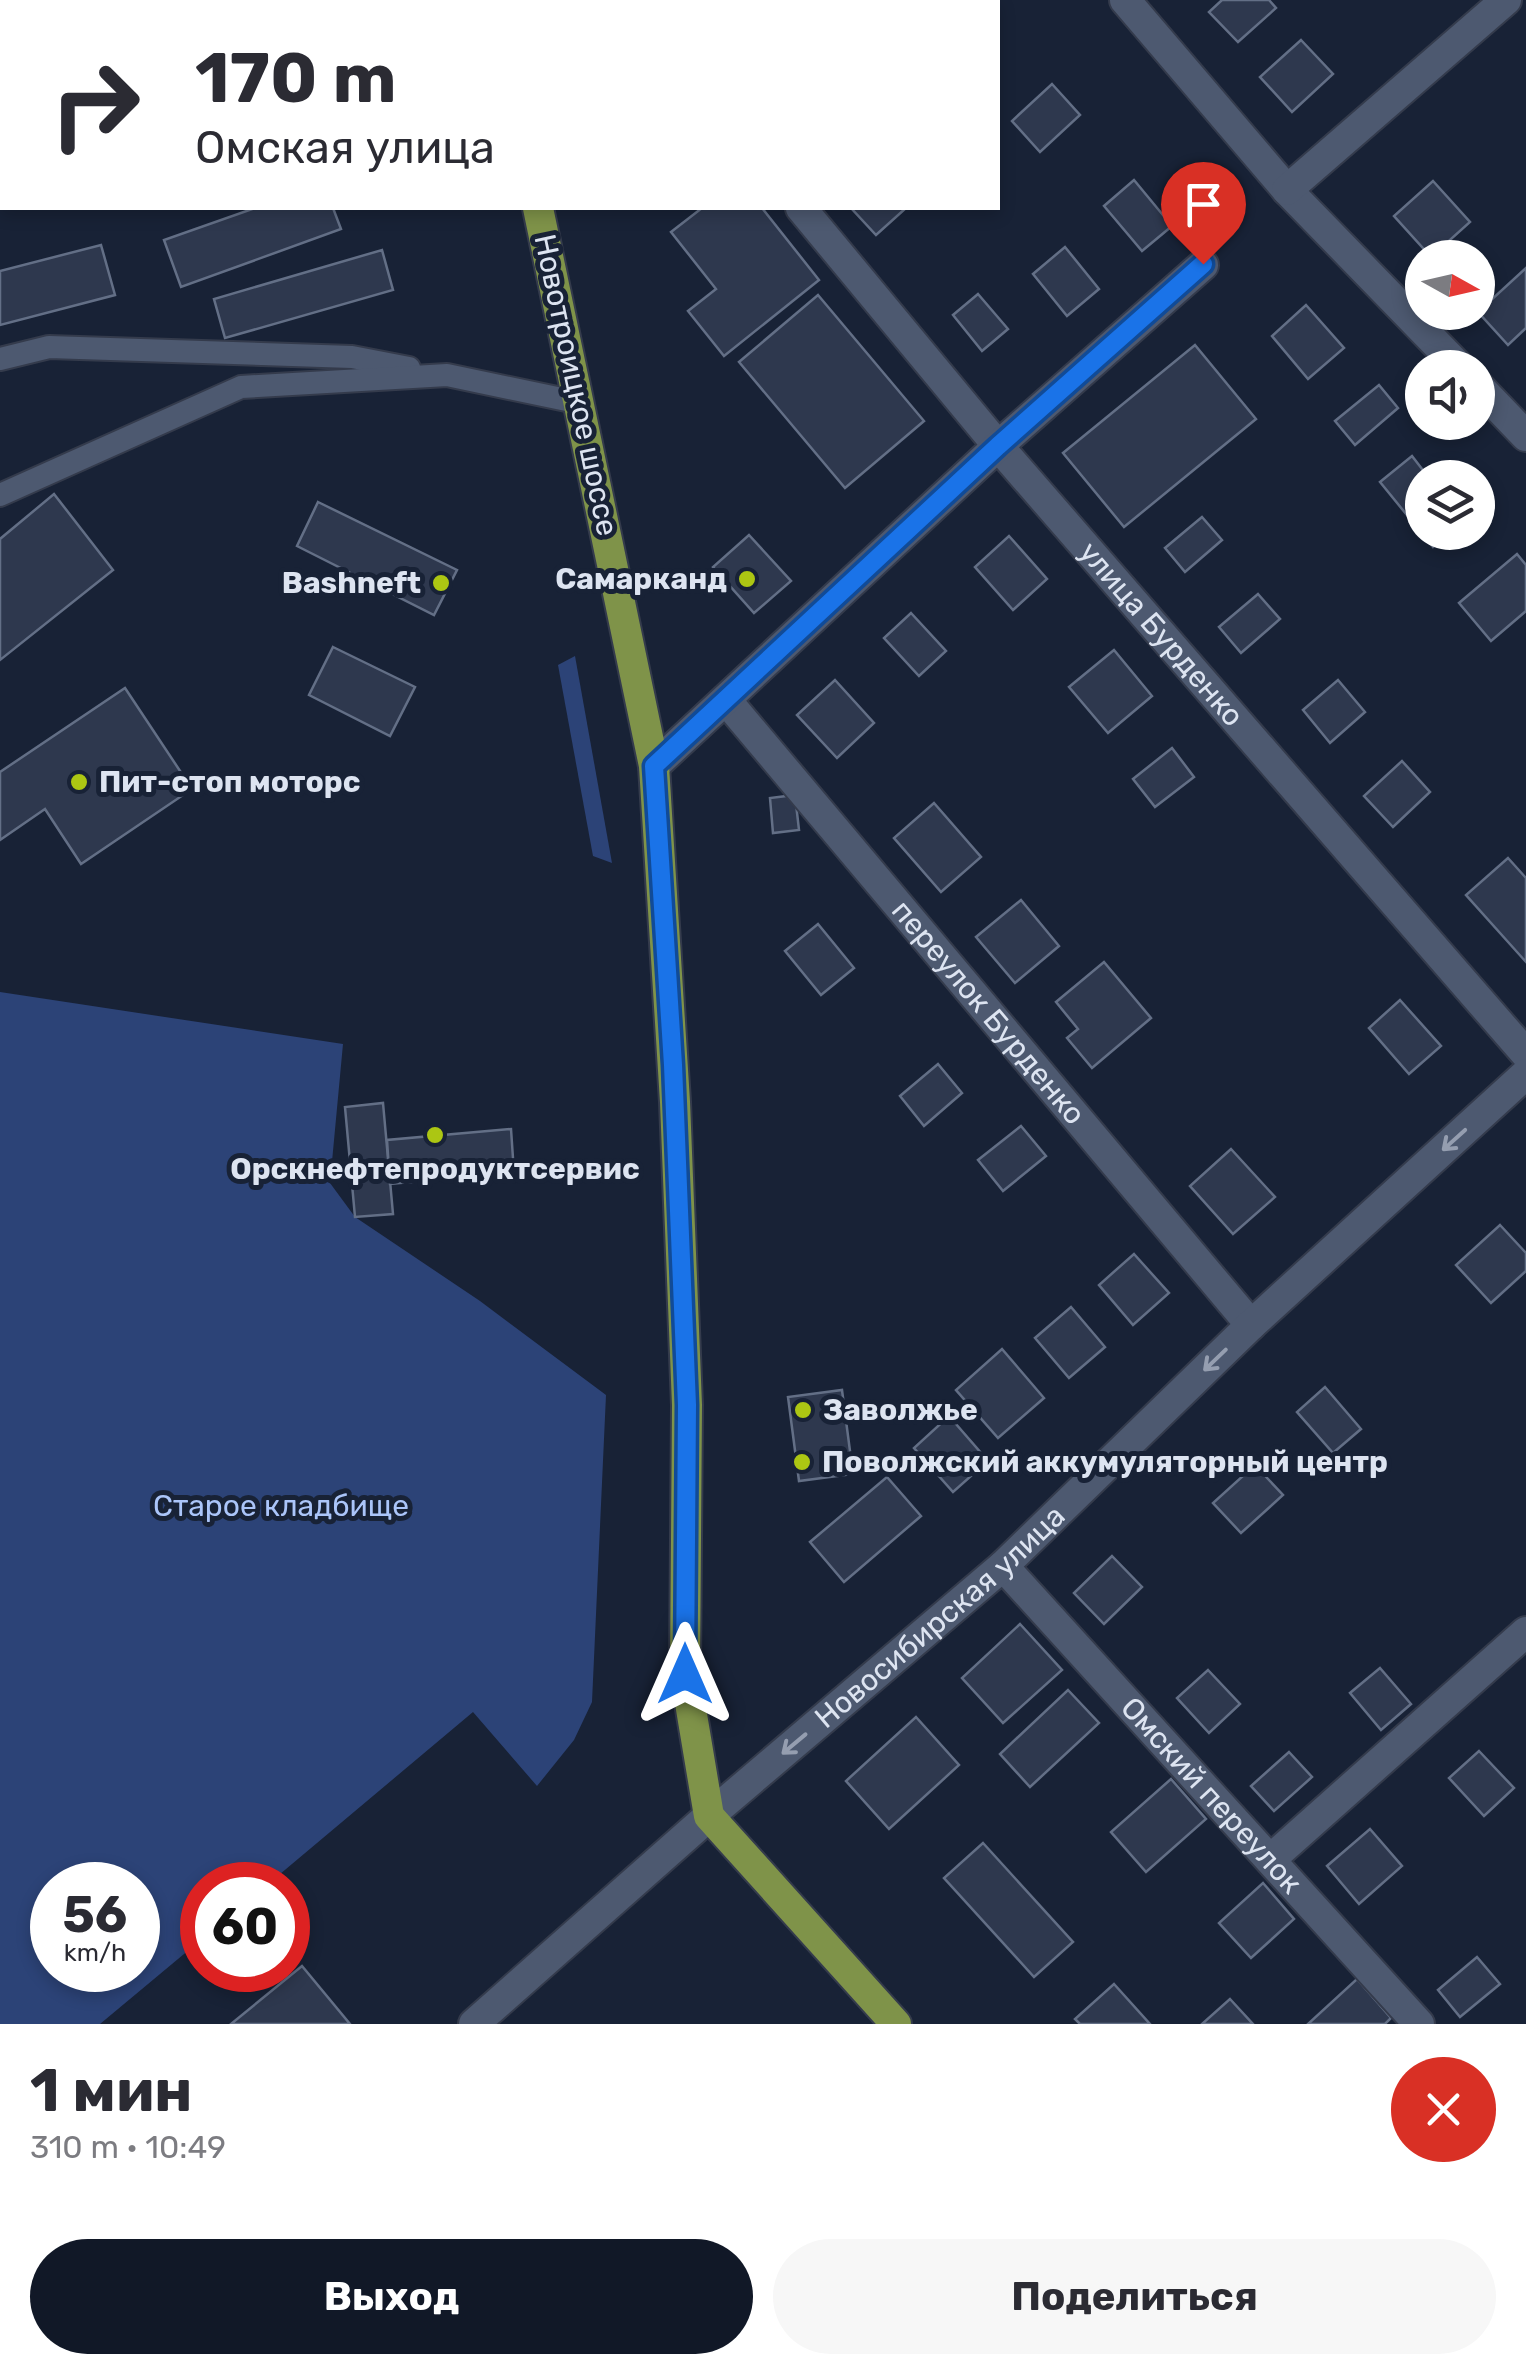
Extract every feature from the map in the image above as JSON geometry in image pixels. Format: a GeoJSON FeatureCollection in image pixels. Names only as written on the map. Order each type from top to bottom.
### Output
{"type":"FeatureCollection","features":[{"type":"Feature","properties":{"kind":"main road","name":"Новотроицкое шоссе"},"geometry":{"type":"LineString","coordinates":[[538,210],[654,766],[674,1084],[687,1405],[685,1674],[709,1816]]}},
{"type":"Feature","properties":{"kind":"main road"},"geometry":{"type":"LineString","coordinates":[[709,1816],[896,2024]]}},
{"type":"Feature","properties":{"kind":"street"},"geometry":{"type":"LineString","coordinates":[[1125,0],[1287,190],[1443,350]]}},
{"type":"Feature","properties":{"kind":"street"},"geometry":{"type":"LineString","coordinates":[[1287,190],[1506,0]]}},
{"type":"Feature","properties":{"kind":"street","name":"улица Бурденко"},"geometry":{"type":"LineString","coordinates":[[803,210],[998,446],[1526,1054]]}},
{"type":"Feature","properties":{"kind":"street"},"geometry":{"type":"LineString","coordinates":[[654,766],[998,446],[1203,264]]}},
{"type":"Feature","properties":{"kind":"street"},"geometry":{"type":"LineString","coordinates":[[1495,404],[1526,436]]}},
{"type":"Feature","properties":{"kind":"street","name":"переулок Бурденко"},"geometry":{"type":"LineString","coordinates":[[726,700],[1250,1325]]}},
{"type":"Feature","properties":{"kind":"street","name":"Новосибирская улица"},"geometry":{"type":"LineString","coordinates":[[474,2024],[709,1816],[1003,1566],[1250,1325],[1526,1074]]}},
{"type":"Feature","properties":{"kind":"street","name":"Омский переулок"},"geometry":{"type":"LineString","coordinates":[[1003,1566],[1420,2024]]}},
{"type":"Feature","properties":{"kind":"street"},"geometry":{"type":"LineString","coordinates":[[1272,1858],[1526,1632]]}},
{"type":"Feature","properties":{"kind":"lane"},"geometry":{"type":"LineString","coordinates":[[0,359],[49,347],[352,358],[581,403]]}},
{"type":"Feature","properties":{"kind":"lane"},"geometry":{"type":"LineString","coordinates":[[0,495],[241,388],[447,375]]}},
{"type":"Feature","properties":{"kind":"green space"},"geometry":{"type":"Polygon","coordinates":[[[575,656],[612,863],[593,856],[558,665],[575,656]]]}},
{"type":"Feature","properties":{"kind":"green space","name":"Старое кладбище"},"geometry":{"type":"Polygon","coordinates":[[[0,992],[343,1044],[330,1183],[355,1217],[480,1301],[606,1395],[592,1702],[574,1740],[537,1786],[473,1712],[294,1862],[180,1862],[180,1957],[160,1974],[160,1862],[30,1862],[30,1992],[138,1992],[100,2024],[0,2024],[0,992]]]}},
{"type":"Feature","properties":{"kind":"building"},"geometry":{"type":"Polygon","coordinates":[[[1222,0],[1269,0],[1276,8],[1238,42],[1209,12],[1222,0]]]}},
{"type":"Feature","properties":{"kind":"building"},"geometry":{"type":"Polygon","coordinates":[[[1301,40],[1333,74],[1292,112],[1260,77],[1301,40]]]}},
{"type":"Feature","properties":{"kind":"building"},"geometry":{"type":"Polygon","coordinates":[[[1052,84],[1080,115],[1040,152],[1012,121],[1052,84]]]}},
{"type":"Feature","properties":{"kind":"building"},"geometry":{"type":"Polygon","coordinates":[[[1134,180],[1172,226],[1142,251],[1104,206],[1134,180]]]}},
{"type":"Feature","properties":{"kind":"building"},"geometry":{"type":"Polygon","coordinates":[[[1433,181],[1470,222],[1450,240],[1416,240],[1394,216],[1433,181]]]}},
{"type":"Feature","properties":{"kind":"building"},"geometry":{"type":"Polygon","coordinates":[[[249,210],[334,210],[341,229],[181,287],[164,240],[249,210]]]}},
{"type":"Feature","properties":{"kind":"building"},"geometry":{"type":"Polygon","coordinates":[[[699,210],[764,210],[819,280],[724,356],[688,311],[716,289],[671,232],[699,210]]]}},
{"type":"Feature","properties":{"kind":"building"},"geometry":{"type":"Polygon","coordinates":[[[853,210],[904,210],[876,235],[853,210]]]}},
{"type":"Feature","properties":{"kind":"building"},"geometry":{"type":"Polygon","coordinates":[[[101,245],[115,295],[0,325],[0,271],[101,245]]]}},
{"type":"Feature","properties":{"kind":"building"},"geometry":{"type":"Polygon","coordinates":[[[1065,247],[1099,289],[1067,316],[1033,274],[1065,247]]]}},
{"type":"Feature","properties":{"kind":"building"},"geometry":{"type":"Polygon","coordinates":[[[382,250],[393,290],[225,338],[214,299],[382,250]]]}},
{"type":"Feature","properties":{"kind":"building"},"geometry":{"type":"Polygon","coordinates":[[[1526,268],[1526,328],[1508,345],[1494,330],[1495,296],[1526,268]]]}},
{"type":"Feature","properties":{"kind":"building"},"geometry":{"type":"Polygon","coordinates":[[[978,294],[1008,329],[982,351],[953,315],[978,294]]]}},
{"type":"Feature","properties":{"kind":"building"},"geometry":{"type":"Polygon","coordinates":[[[818,295],[924,421],[845,488],[739,362],[818,295]]]}},
{"type":"Feature","properties":{"kind":"building"},"geometry":{"type":"Polygon","coordinates":[[[1306,305],[1344,348],[1308,379],[1272,336],[1306,305]]]}},
{"type":"Feature","properties":{"kind":"building"},"geometry":{"type":"Polygon","coordinates":[[[1195,345],[1256,419],[1124,527],[1063,453],[1195,345]]]}},
{"type":"Feature","properties":{"kind":"building"},"geometry":{"type":"Polygon","coordinates":[[[1379,385],[1398,408],[1355,445],[1335,421],[1379,385]]]}},
{"type":"Feature","properties":{"kind":"building"},"geometry":{"type":"Polygon","coordinates":[[[1405,462],[1405,513],[1380,482],[1405,462]]]}},
{"type":"Feature","properties":{"kind":"building"},"geometry":{"type":"Polygon","coordinates":[[[54,494],[113,570],[0,660],[0,539],[54,494]]]}},
{"type":"Feature","properties":{"kind":"building"},"geometry":{"type":"Polygon","coordinates":[[[318,502],[457,570],[434,615],[297,546],[318,502]]]}},
{"type":"Feature","properties":{"kind":"building"},"geometry":{"type":"Polygon","coordinates":[[[1202,517],[1222,540],[1185,572],[1165,548],[1202,517]]]}},
{"type":"Feature","properties":{"kind":"building"},"geometry":{"type":"Polygon","coordinates":[[[749,535],[791,581],[754,613],[713,567],[749,535]]]}},
{"type":"Feature","properties":{"kind":"building"},"geometry":{"type":"Polygon","coordinates":[[[1009,536],[1047,579],[1013,610],[975,567],[1009,536]]]}},
{"type":"Feature","properties":{"kind":"building"},"geometry":{"type":"Polygon","coordinates":[[[1517,554],[1526,565],[1526,611],[1491,641],[1459,603],[1517,554]]]}},
{"type":"Feature","properties":{"kind":"building"},"geometry":{"type":"Polygon","coordinates":[[[1258,594],[1280,619],[1241,653],[1219,627],[1258,594]]]}},
{"type":"Feature","properties":{"kind":"building"},"geometry":{"type":"Polygon","coordinates":[[[911,613],[946,651],[919,676],[884,638],[911,613]]]}},
{"type":"Feature","properties":{"kind":"building"},"geometry":{"type":"Polygon","coordinates":[[[333,647],[415,687],[390,736],[309,695],[333,647]]]}},
{"type":"Feature","properties":{"kind":"building"},"geometry":{"type":"Polygon","coordinates":[[[1114,650],[1152,696],[1108,733],[1069,687],[1114,650]]]}},
{"type":"Feature","properties":{"kind":"building"},"geometry":{"type":"Polygon","coordinates":[[[835,680],[874,723],[837,758],[797,715],[835,680]]]}},
{"type":"Feature","properties":{"kind":"building"},"geometry":{"type":"Polygon","coordinates":[[[1338,680],[1365,712],[1330,743],[1303,710],[1338,680]]]}},
{"type":"Feature","properties":{"kind":"building"},"geometry":{"type":"Polygon","coordinates":[[[125,688],[192,789],[81,864],[45,809],[0,840],[0,772],[125,688]]]}},
{"type":"Feature","properties":{"kind":"building"},"geometry":{"type":"Polygon","coordinates":[[[1172,748],[1194,777],[1155,807],[1133,779],[1172,748]]]}},
{"type":"Feature","properties":{"kind":"building"},"geometry":{"type":"Polygon","coordinates":[[[1402,761],[1430,792],[1393,827],[1364,796],[1402,761]]]}},
{"type":"Feature","properties":{"kind":"building"},"geometry":{"type":"Polygon","coordinates":[[[795,795],[799,830],[773,833],[770,798],[795,795]]]}},
{"type":"Feature","properties":{"kind":"building"},"geometry":{"type":"Polygon","coordinates":[[[934,803],[981,857],[941,892],[894,838],[934,803]]]}},
{"type":"Feature","properties":{"kind":"building"},"geometry":{"type":"Polygon","coordinates":[[[1508,858],[1526,878],[1526,962],[1466,895],[1508,858]]]}},
{"type":"Feature","properties":{"kind":"building"},"geometry":{"type":"Polygon","coordinates":[[[1021,900],[1059,946],[1015,983],[976,937],[1021,900]]]}},
{"type":"Feature","properties":{"kind":"building"},"geometry":{"type":"Polygon","coordinates":[[[818,924],[854,968],[821,995],[785,951],[818,924]]]}},
{"type":"Feature","properties":{"kind":"building"},"geometry":{"type":"Polygon","coordinates":[[[1104,962],[1151,1018],[1092,1068],[1067,1038],[1078,1029],[1056,1002],[1104,962]]]}},
{"type":"Feature","properties":{"kind":"building"},"geometry":{"type":"Polygon","coordinates":[[[1400,1000],[1441,1046],[1409,1074],[1369,1028],[1400,1000]]]}},
{"type":"Feature","properties":{"kind":"building"},"geometry":{"type":"Polygon","coordinates":[[[938,1064],[962,1093],[924,1126],[900,1096],[938,1064]]]}},
{"type":"Feature","properties":{"kind":"building"},"geometry":{"type":"Polygon","coordinates":[[[383,1103],[393,1214],[355,1217],[345,1107],[383,1103]]]}},
{"type":"Feature","properties":{"kind":"building"},"geometry":{"type":"Polygon","coordinates":[[[1021,1126],[1046,1156],[1003,1191],[978,1160],[1021,1126]]]}},
{"type":"Feature","properties":{"kind":"building"},"geometry":{"type":"Polygon","coordinates":[[[511,1129],[514,1173],[390,1184],[387,1140],[511,1129]]]}},
{"type":"Feature","properties":{"kind":"building"},"geometry":{"type":"Polygon","coordinates":[[[1231,1149],[1275,1197],[1233,1234],[1190,1186],[1231,1149]]]}},
{"type":"Feature","properties":{"kind":"building"},"geometry":{"type":"Polygon","coordinates":[[[1500,1225],[1526,1253],[1526,1271],[1491,1303],[1456,1265],[1500,1225]]]}},
{"type":"Feature","properties":{"kind":"building"},"geometry":{"type":"Polygon","coordinates":[[[1134,1254],[1169,1293],[1133,1325],[1099,1285],[1134,1254]]]}},
{"type":"Feature","properties":{"kind":"building"},"geometry":{"type":"Polygon","coordinates":[[[1071,1307],[1105,1347],[1069,1378],[1035,1338],[1071,1307]]]}},
{"type":"Feature","properties":{"kind":"building"},"geometry":{"type":"Polygon","coordinates":[[[1002,1349],[1044,1398],[998,1438],[956,1390],[1002,1349]]]}},
{"type":"Feature","properties":{"kind":"building"},"geometry":{"type":"Polygon","coordinates":[[[1325,1387],[1361,1429],[1333,1453],[1297,1412],[1325,1387]]]}},
{"type":"Feature","properties":{"kind":"building"},"geometry":{"type":"Polygon","coordinates":[[[842,1390],[853,1474],[799,1481],[788,1397],[842,1390]]]}},
{"type":"Feature","properties":{"kind":"building"},"geometry":{"type":"Polygon","coordinates":[[[949,1416],[988,1461],[953,1492],[914,1448],[949,1416]]]}},
{"type":"Feature","properties":{"kind":"building"},"geometry":{"type":"Polygon","coordinates":[[[1255,1465],[1283,1495],[1241,1533],[1213,1503],[1255,1465]]]}},
{"type":"Feature","properties":{"kind":"building"},"geometry":{"type":"Polygon","coordinates":[[[887,1477],[921,1516],[844,1582],[810,1542],[887,1477]]]}},
{"type":"Feature","properties":{"kind":"building"},"geometry":{"type":"Polygon","coordinates":[[[1112,1556],[1142,1587],[1104,1624],[1074,1593],[1112,1556]]]}},
{"type":"Feature","properties":{"kind":"building"},"geometry":{"type":"Polygon","coordinates":[[[1020,1624],[1062,1670],[1003,1723],[962,1678],[1020,1624]]]}},
{"type":"Feature","properties":{"kind":"building"},"geometry":{"type":"Polygon","coordinates":[[[1380,1668],[1411,1704],[1381,1730],[1350,1693],[1380,1668]]]}},
{"type":"Feature","properties":{"kind":"building"},"geometry":{"type":"Polygon","coordinates":[[[1208,1670],[1240,1704],[1209,1733],[1177,1698],[1208,1670]]]}},
{"type":"Feature","properties":{"kind":"building"},"geometry":{"type":"Polygon","coordinates":[[[1068,1690],[1099,1723],[1030,1787],[1000,1754],[1068,1690]]]}},
{"type":"Feature","properties":{"kind":"building"},"geometry":{"type":"Polygon","coordinates":[[[916,1717],[959,1765],[889,1829],[846,1781],[916,1717]]]}},
{"type":"Feature","properties":{"kind":"building"},"geometry":{"type":"Polygon","coordinates":[[[1479,1751],[1514,1788],[1484,1816],[1449,1778],[1479,1751]]]}},
{"type":"Feature","properties":{"kind":"building"},"geometry":{"type":"Polygon","coordinates":[[[1289,1752],[1312,1777],[1274,1811],[1251,1786],[1289,1752]]]}},
{"type":"Feature","properties":{"kind":"building"},"geometry":{"type":"Polygon","coordinates":[[[1171,1779],[1206,1819],[1146,1872],[1111,1832],[1171,1779]]]}},
{"type":"Feature","properties":{"kind":"building"},"geometry":{"type":"Polygon","coordinates":[[[1370,1829],[1402,1866],[1359,1904],[1327,1866],[1370,1829]]]}},
{"type":"Feature","properties":{"kind":"building"},"geometry":{"type":"Polygon","coordinates":[[[983,1843],[1073,1942],[1034,1977],[944,1878],[983,1843]]]}},
{"type":"Feature","properties":{"kind":"building"},"geometry":{"type":"Polygon","coordinates":[[[1263,1883],[1294,1919],[1251,1958],[1219,1923],[1263,1883]]]}},
{"type":"Feature","properties":{"kind":"building"},"geometry":{"type":"Polygon","coordinates":[[[1477,1957],[1500,1984],[1460,2017],[1438,1990],[1477,1957]]]}},
{"type":"Feature","properties":{"kind":"building"},"geometry":{"type":"Polygon","coordinates":[[[310,1976],[350,2024],[231,2024],[270,1992],[310,1992],[310,1976]]]}},
{"type":"Feature","properties":{"kind":"building"},"geometry":{"type":"Polygon","coordinates":[[[1357,1979],[1391,2018],[1385,2024],[1308,2024],[1357,1979]]]}},
{"type":"Feature","properties":{"kind":"building"},"geometry":{"type":"Polygon","coordinates":[[[1114,1984],[1150,2024],[1080,2024],[1075,2019],[1114,1984]]]}},
{"type":"Feature","properties":{"kind":"building"},"geometry":{"type":"Polygon","coordinates":[[[1230,1999],[1253,2024],[1202,2024],[1230,1999]]]}},
{"type":"Feature","properties":{"kind":"place","name":"Самарканд"},"geometry":{"type":"Point","coordinates":[747,579]}},
{"type":"Feature","properties":{"kind":"place","name":"Bashneft"},"geometry":{"type":"Point","coordinates":[441,583]}},
{"type":"Feature","properties":{"kind":"place","name":"Пит-стоп моторс"},"geometry":{"type":"Point","coordinates":[79,782]}},
{"type":"Feature","properties":{"kind":"place","name":"Орскнефтепродуктсервис"},"geometry":{"type":"Point","coordinates":[435,1135]}},
{"type":"Feature","properties":{"kind":"place","name":"Заволжье"},"geometry":{"type":"Point","coordinates":[803,1410]}},
{"type":"Feature","properties":{"kind":"place","name":"Поволжский аккумуляторный центр"},"geometry":{"type":"Point","coordinates":[802,1462]}},
{"type":"Feature","properties":{"kind":"route"},"geometry":{"type":"LineString","coordinates":[[685,1674],[687,1405],[673,1065],[654,766],[998,446],[1203,264]]}}]}
